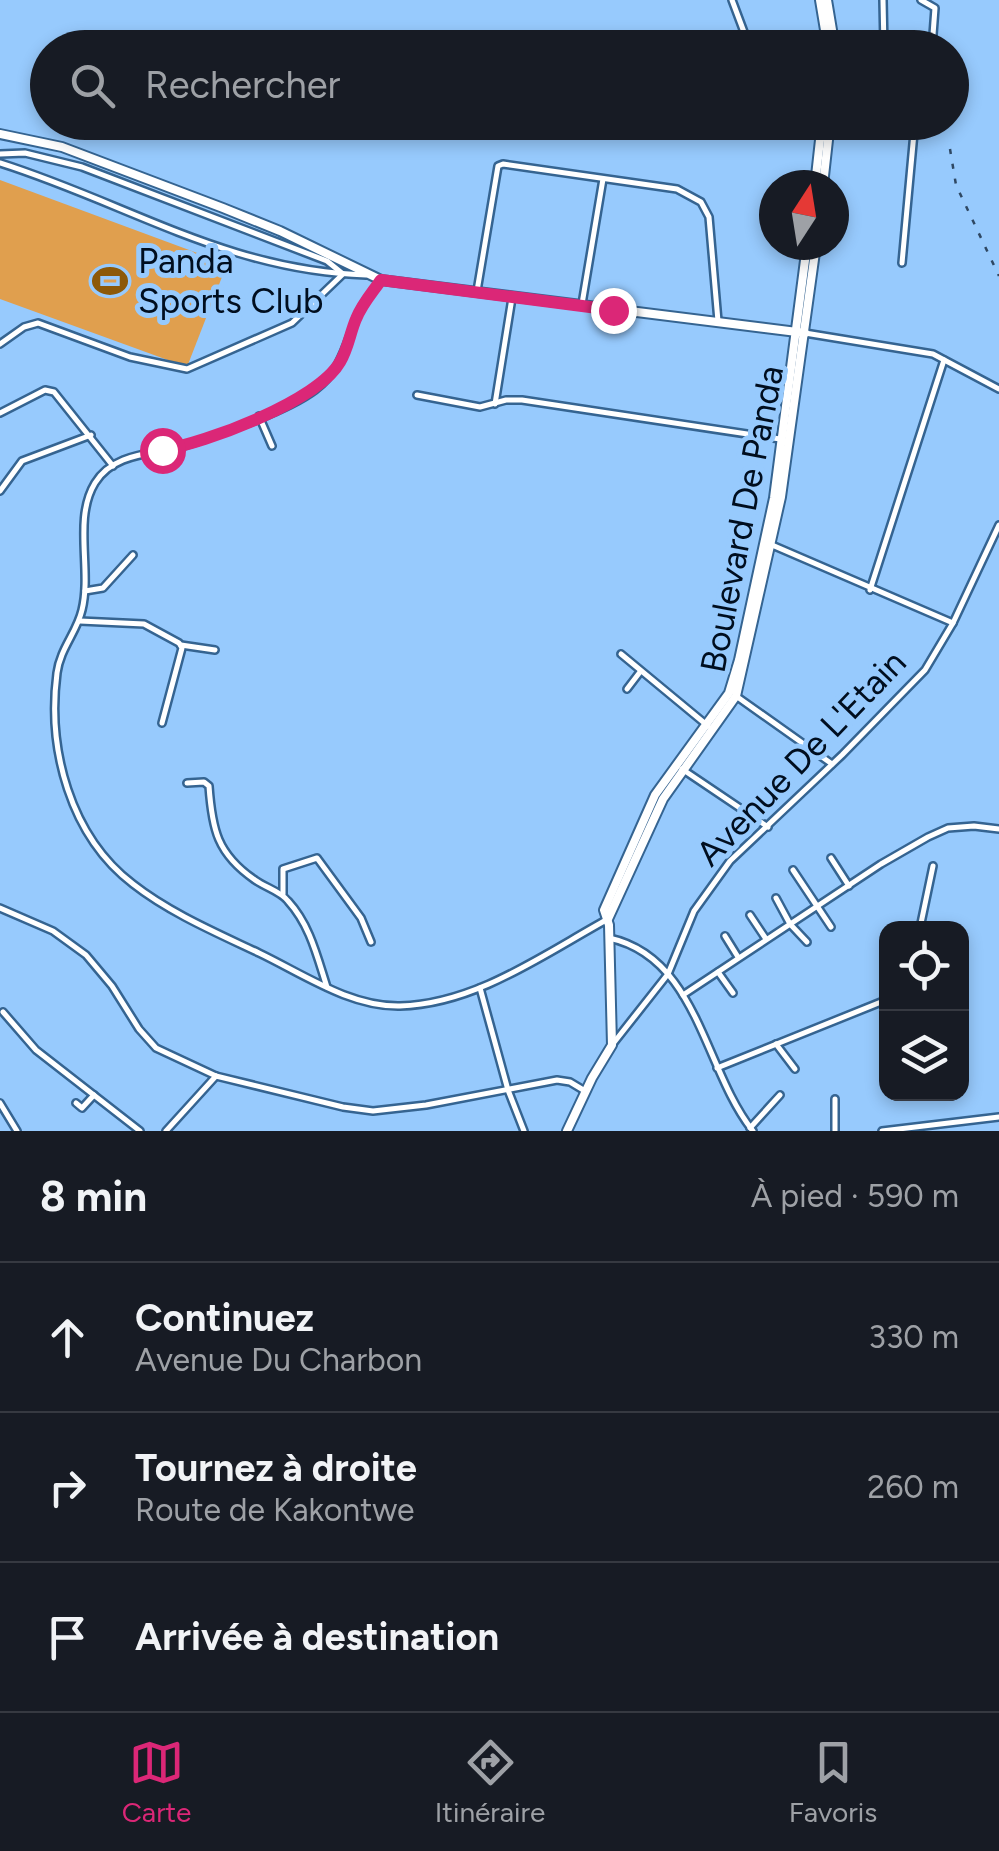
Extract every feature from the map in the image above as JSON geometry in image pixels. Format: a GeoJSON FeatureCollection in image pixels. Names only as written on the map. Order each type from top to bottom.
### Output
{"type":"FeatureCollection","features":[{"type":"Feature","properties":{"kind":"street"},"geometry":{"type":"LineString","coordinates":[[732,0],[743,30]]}},
{"type":"Feature","properties":{"kind":"street"},"geometry":{"type":"LineString","coordinates":[[824,0],[828,30]]}},
{"type":"Feature","properties":{"kind":"street"},"geometry":{"type":"LineString","coordinates":[[883,0],[884,30]]}},
{"type":"Feature","properties":{"kind":"street"},"geometry":{"type":"LineString","coordinates":[[921,0],[935,8],[933,30]]}},
{"type":"Feature","properties":{"kind":"street"},"geometry":{"type":"LineString","coordinates":[[0,134],[62,147],[223,208],[381,280],[718,321],[923,351],[999,389]]}},
{"type":"Feature","properties":{"kind":"street"},"geometry":{"type":"LineString","coordinates":[[821,170],[822,140]]}},
{"type":"Feature","properties":{"kind":"street"},"geometry":{"type":"LineString","coordinates":[[819,170],[826,140]]}},
{"type":"Feature","properties":{"kind":"street"},"geometry":{"type":"LineString","coordinates":[[902,263],[913,140]]}},
{"type":"Feature","properties":{"kind":"street"},"geometry":{"type":"LineString","coordinates":[[0,154],[25,153],[82,167],[328,262],[344,274]]}},
{"type":"Feature","properties":{"kind":"street"},"geometry":{"type":"LineString","coordinates":[[0,163],[250,259],[369,275]]}},
{"type":"Feature","properties":{"kind":"street"},"geometry":{"type":"LineString","coordinates":[[477,291],[498,166],[504,164],[677,189],[706,206],[718,321]]}},
{"type":"Feature","properties":{"kind":"street"},"geometry":{"type":"LineString","coordinates":[[582,306],[603,179]]}},
{"type":"Feature","properties":{"kind":"street"},"geometry":{"type":"LineString","coordinates":[[800,332],[807,260]]}},
{"type":"Feature","properties":{"kind":"street"},"geometry":{"type":"LineString","coordinates":[[800,332],[813,260]]}},
{"type":"Feature","properties":{"kind":"street"},"geometry":{"type":"LineString","coordinates":[[0,344],[24,327],[38,323],[130,357],[187,370],[292,322],[344,274]]}},
{"type":"Feature","properties":{"kind":"street"},"geometry":{"type":"LineString","coordinates":[[381,280],[363,304],[340,362],[325,382],[304,398],[193,443],[135,456],[114,466],[95,482],[87,506],[86,592],[80,620],[57,669],[55,714],[59,762],[66,788],[88,832],[118,871],[150,896],[327,986],[370,1003],[403,1006],[480,988],[608,919]]}},
{"type":"Feature","properties":{"kind":"street"},"geometry":{"type":"LineString","coordinates":[[495,404],[512,296]]}},
{"type":"Feature","properties":{"kind":"street","name":"Boulevard De Panda"},"geometry":{"type":"LineString","coordinates":[[612,1045],[608,919],[604,910],[621,880],[655,795],[713,732],[732,695],[768,543],[800,332]]}},
{"type":"Feature","properties":{"kind":"street"},"geometry":{"type":"LineString","coordinates":[[870,590],[944,360]]}},
{"type":"Feature","properties":{"kind":"street"},"geometry":{"type":"LineString","coordinates":[[0,413],[50,390],[114,466]]}},
{"type":"Feature","properties":{"kind":"street"},"geometry":{"type":"LineString","coordinates":[[417,395],[480,407],[522,400],[575,406],[785,440]]}},
{"type":"Feature","properties":{"kind":"street"},"geometry":{"type":"LineString","coordinates":[[259,416],[272,446]]}},
{"type":"Feature","properties":{"kind":"street"},"geometry":{"type":"LineString","coordinates":[[0,491],[22,460],[91,435]]}},
{"type":"Feature","properties":{"kind":"street","name":"Avenue De L'Etain"},"geometry":{"type":"LineString","coordinates":[[612,1045],[668,974],[694,911],[730,861],[925,670],[999,525]]}},
{"type":"Feature","properties":{"kind":"street"},"geometry":{"type":"LineString","coordinates":[[768,543],[952,623]]}},
{"type":"Feature","properties":{"kind":"street"},"geometry":{"type":"LineString","coordinates":[[86,592],[103,588],[132,555]]}},
{"type":"Feature","properties":{"kind":"street"},"geometry":{"type":"LineString","coordinates":[[80,620],[144,624],[181,645],[215,650]]}},
{"type":"Feature","properties":{"kind":"street"},"geometry":{"type":"LineString","coordinates":[[162,722],[181,645]]}},
{"type":"Feature","properties":{"kind":"street"},"geometry":{"type":"LineString","coordinates":[[621,654],[713,732]]}},
{"type":"Feature","properties":{"kind":"street"},"geometry":{"type":"LineString","coordinates":[[628,689],[640,672]]}},
{"type":"Feature","properties":{"kind":"street"},"geometry":{"type":"LineString","coordinates":[[732,695],[832,764]]}},
{"type":"Feature","properties":{"kind":"street","name":"Boulevard De Panda"},"geometry":{"type":"LineString","coordinates":[[679,767],[706,724],[732,695]]}},
{"type":"Feature","properties":{"kind":"street"},"geometry":{"type":"LineString","coordinates":[[679,767],[768,827]]}},
{"type":"Feature","properties":{"kind":"street"},"geometry":{"type":"LineString","coordinates":[[188,783],[209,786],[212,823],[225,852],[251,878],[282,894],[302,917],[327,986]]}},
{"type":"Feature","properties":{"kind":"street"},"geometry":{"type":"LineString","coordinates":[[682,995],[928,837],[948,828],[999,829]]}},
{"type":"Feature","properties":{"kind":"street"},"geometry":{"type":"LineString","coordinates":[[282,894],[283,869],[317,858],[362,918],[372,942]]}},
{"type":"Feature","properties":{"kind":"street"},"geometry":{"type":"LineString","coordinates":[[831,858],[849,886]]}},
{"type":"Feature","properties":{"kind":"street"},"geometry":{"type":"LineString","coordinates":[[921,921],[933,866]]}},
{"type":"Feature","properties":{"kind":"street"},"geometry":{"type":"LineString","coordinates":[[793,870],[831,926]]}},
{"type":"Feature","properties":{"kind":"street"},"geometry":{"type":"LineString","coordinates":[[776,898],[790,924],[806,942]]}},
{"type":"Feature","properties":{"kind":"street"},"geometry":{"type":"LineString","coordinates":[[0,908],[53,931],[78,949],[100,970],[156,1048],[216,1076],[364,1110],[426,1105],[563,1080],[585,1091]]}},
{"type":"Feature","properties":{"kind":"street"},"geometry":{"type":"LineString","coordinates":[[750,915],[766,940]]}},
{"type":"Feature","properties":{"kind":"street"},"geometry":{"type":"LineString","coordinates":[[726,936],[738,957]]}},
{"type":"Feature","properties":{"kind":"street"},"geometry":{"type":"LineString","coordinates":[[608,938],[644,951],[668,974],[752,1129],[780,1095]]}},
{"type":"Feature","properties":{"kind":"street"},"geometry":{"type":"LineString","coordinates":[[718,972],[733,993]]}},
{"type":"Feature","properties":{"kind":"street"},"geometry":{"type":"LineString","coordinates":[[480,988],[508,1090],[524,1131]]}},
{"type":"Feature","properties":{"kind":"street"},"geometry":{"type":"LineString","coordinates":[[717,1068],[879,1003]]}},
{"type":"Feature","properties":{"kind":"street"},"geometry":{"type":"LineString","coordinates":[[4,1012],[30,1044],[140,1131]]}},
{"type":"Feature","properties":{"kind":"street"},"geometry":{"type":"LineString","coordinates":[[776,1044],[794,1069]]}},
{"type":"Feature","properties":{"kind":"street"},"geometry":{"type":"LineString","coordinates":[[567,1131],[612,1045]]}},
{"type":"Feature","properties":{"kind":"street"},"geometry":{"type":"LineString","coordinates":[[166,1131],[216,1076]]}},
{"type":"Feature","properties":{"kind":"street"},"geometry":{"type":"LineString","coordinates":[[76,1104],[82,1108],[94,1095]]}},
{"type":"Feature","properties":{"kind":"street"},"geometry":{"type":"LineString","coordinates":[[835,1099],[835,1131]]}},
{"type":"Feature","properties":{"kind":"street"},"geometry":{"type":"LineString","coordinates":[[0,1103],[16,1131]]}},
{"type":"Feature","properties":{"kind":"street"},"geometry":{"type":"LineString","coordinates":[[882,1131],[999,1117]]}},
{"type":"Feature","properties":{"kind":"street"},"geometry":{"type":"LineString","coordinates":[[940,1124],[944,1131]]}},
{"type":"Feature","properties":{"kind":"shaded area","name":"Panda Sports Club"},"geometry":{"type":"Polygon","coordinates":[[[0,180],[227,264],[187,367],[0,299],[0,180]]]}},
{"type":"Feature","properties":{"kind":"railway"},"geometry":{"type":"LineString","coordinates":[[950,149],[956,185],[999,276]]}},
{"type":"Feature","properties":{"kind":"place","name":"Panda Sports Club"},"geometry":{"type":"Point","coordinates":[110,281]}},
{"type":"Feature","properties":{"kind":"route"},"geometry":{"type":"LineString","coordinates":[[162,450],[193,443],[289,405],[316,390],[340,362],[357,316],[381,280],[613,310]]}}]}
